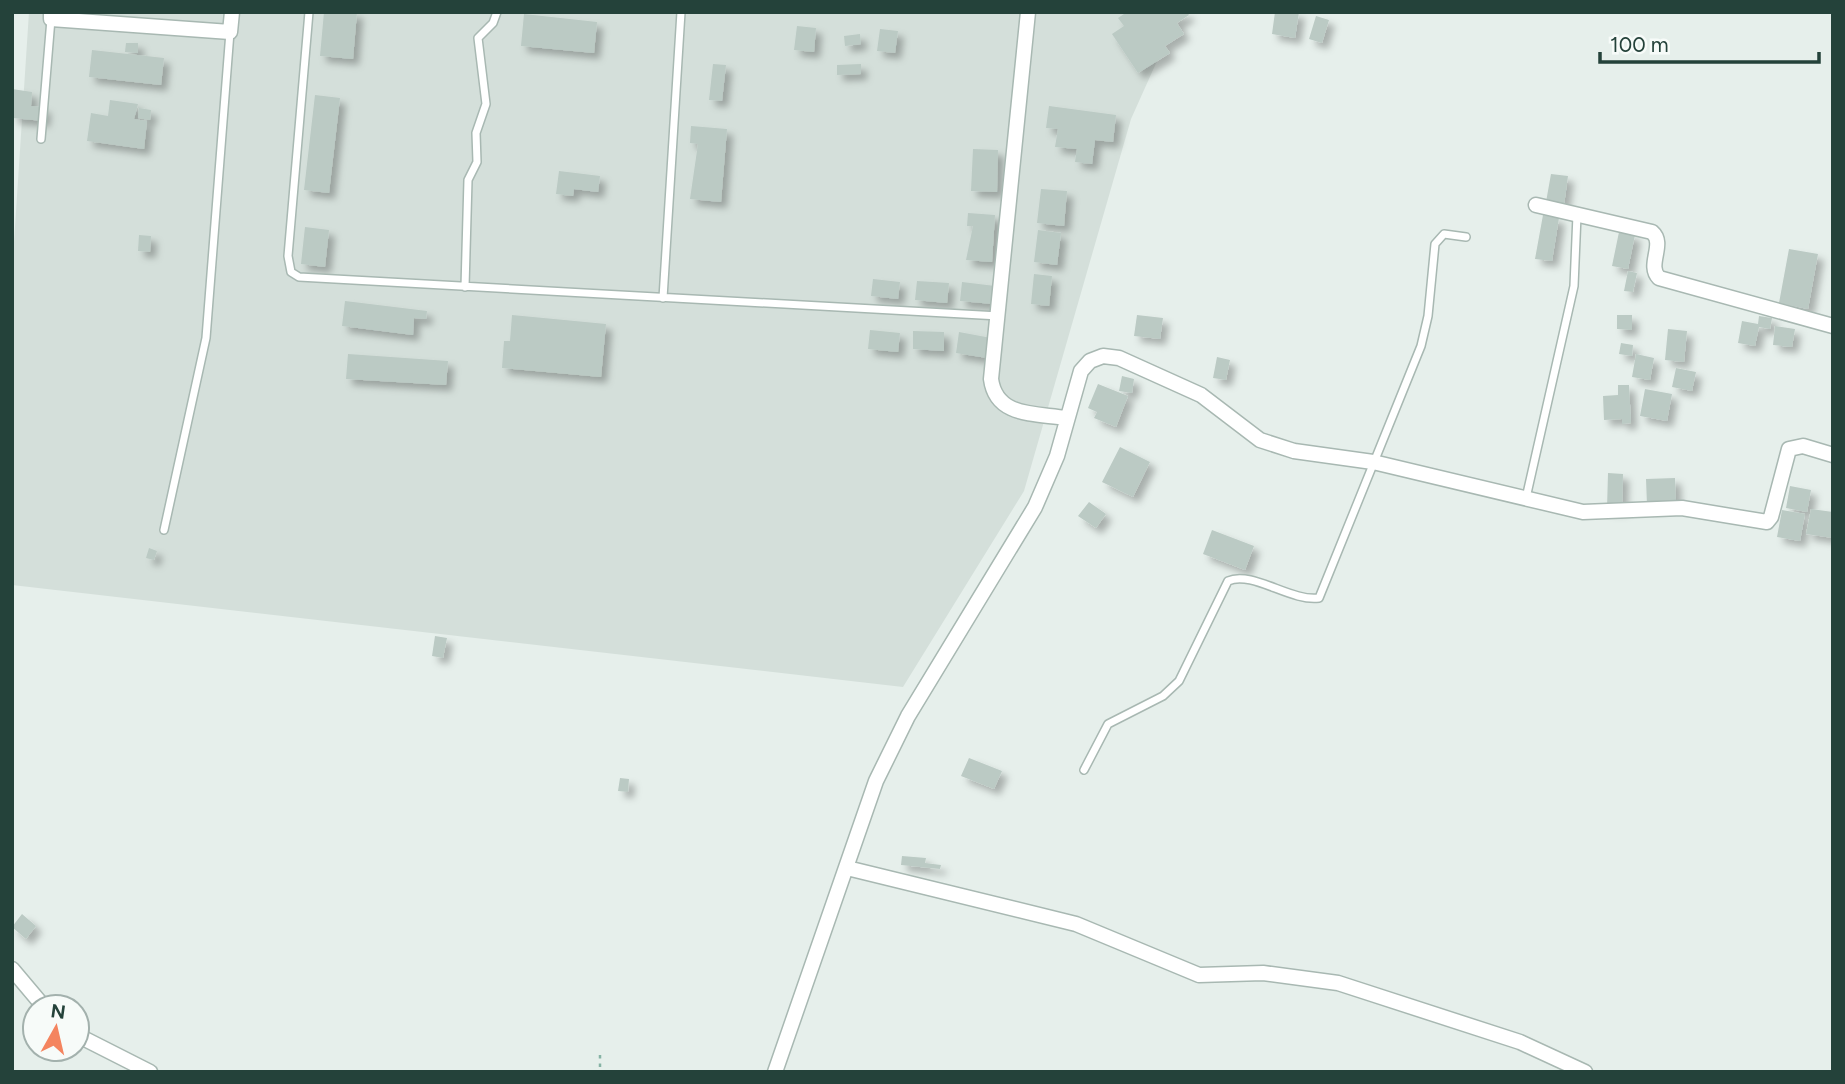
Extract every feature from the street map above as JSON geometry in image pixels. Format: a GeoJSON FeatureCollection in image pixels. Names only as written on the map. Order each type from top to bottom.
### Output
{"type":"FeatureCollection","features":[{"type":"Feature","properties":{"kind":"street"},"geometry":{"type":"LineString","coordinates":[[51,16],[230,32],[232,12]]}},
{"type":"Feature","properties":{"kind":"street"},"geometry":{"type":"LineString","coordinates":[[1028,12],[991,379],[993,393],[1001,404],[1018,411],[1066,418]]}},
{"type":"Feature","properties":{"kind":"street"},"geometry":{"type":"LineString","coordinates":[[1536,205],[1652,232],[1658,242],[1654,266],[1659,278],[1833,326]]}},
{"type":"Feature","properties":{"kind":"street"},"geometry":{"type":"LineString","coordinates":[[775,1072],[882,770],[908,716],[1035,507],[1057,456],[1081,371],[1090,361],[1103,356],[1119,358],[1201,395],[1268,443],[1294,451],[1373,461],[1583,512],[1682,508],[1760,523],[1771,517],[1789,449],[1802,446],[1833,455]]}},
{"type":"Feature","properties":{"kind":"street"},"geometry":{"type":"LineString","coordinates":[[847,868],[1076,924],[1199,975],[1263,973],[1338,983],[1520,1042],[1585,1072]]}},
{"type":"Feature","properties":{"kind":"street"},"geometry":{"type":"LineString","coordinates":[[12,969],[32,993]]}},
{"type":"Feature","properties":{"kind":"street"},"geometry":{"type":"LineString","coordinates":[[91,1042],[149,1072]]}},
{"type":"Feature","properties":{"kind":"lane"},"geometry":{"type":"LineString","coordinates":[[309,12],[288,257],[291,272],[307,279],[999,316]]}},
{"type":"Feature","properties":{"kind":"lane"},"geometry":{"type":"LineString","coordinates":[[465,287],[468,180],[477,162],[476,133],[486,104],[478,38],[493,23],[497,12]]}},
{"type":"Feature","properties":{"kind":"lane"},"geometry":{"type":"LineString","coordinates":[[663,298],[681,12]]}},
{"type":"Feature","properties":{"kind":"lane"},"geometry":{"type":"LineString","coordinates":[[41,139],[51,16]]}},
{"type":"Feature","properties":{"kind":"lane"},"geometry":{"type":"LineString","coordinates":[[164,530],[206,338],[230,32]]}},
{"type":"Feature","properties":{"kind":"lane"},"geometry":{"type":"LineString","coordinates":[[1525,499],[1574,286],[1577,215]]}},
{"type":"Feature","properties":{"kind":"lane"},"geometry":{"type":"LineString","coordinates":[[1084,770],[1108,724],[1163,696],[1179,681],[1228,581],[1242,579],[1305,598],[1319,598],[1421,346],[1428,316],[1435,244],[1444,234],[1466,237]]}},
{"type":"Feature","properties":{"kind":"path"},"geometry":{"type":"LineString","coordinates":[[600,1055],[600,1072]]}},
{"type":"Feature","properties":{"kind":"shaded area"},"geometry":{"type":"Polygon","coordinates":[[[29,12],[1179,12],[1131,119],[1024,491],[903,687],[12,585],[12,273],[29,12]]]}},
{"type":"Feature","properties":{"kind":"building"},"geometry":{"type":"Polygon","coordinates":[[[324,12],[357,12],[353,59],[320,56],[324,12]]]}},
{"type":"Feature","properties":{"kind":"building"},"geometry":{"type":"Polygon","coordinates":[[[1127,12],[1187,12],[1189,15],[1177,23],[1184,34],[1165,46],[1170,53],[1138,73],[1112,34],[1124,26],[1118,18],[1127,12]]]}},
{"type":"Feature","properties":{"kind":"building"},"geometry":{"type":"Polygon","coordinates":[[[1275,12],[1299,12],[1295,38],[1272,34],[1275,12]]]}},
{"type":"Feature","properties":{"kind":"building"},"geometry":{"type":"Polygon","coordinates":[[[524,14],[597,22],[594,53],[521,46],[524,14]]]}},
{"type":"Feature","properties":{"kind":"building"},"geometry":{"type":"Polygon","coordinates":[[[1316,16],[1329,20],[1322,43],[1309,39],[1316,16]]]}},
{"type":"Feature","properties":{"kind":"building"},"geometry":{"type":"Polygon","coordinates":[[[797,26],[816,28],[814,52],[794,50],[797,26]]]}},
{"type":"Feature","properties":{"kind":"building"},"geometry":{"type":"Polygon","coordinates":[[[880,29],[898,31],[895,53],[877,51],[880,29]]]}},
{"type":"Feature","properties":{"kind":"building"},"geometry":{"type":"Polygon","coordinates":[[[860,34],[861,44],[845,46],[844,36],[860,34]]]}},
{"type":"Feature","properties":{"kind":"building"},"geometry":{"type":"Polygon","coordinates":[[[126,43],[138,43],[138,53],[125,52],[126,43]]]}},
{"type":"Feature","properties":{"kind":"building"},"geometry":{"type":"Polygon","coordinates":[[[92,50],[164,58],[161,85],[89,77],[92,50]]]}},
{"type":"Feature","properties":{"kind":"building"},"geometry":{"type":"Polygon","coordinates":[[[713,64],[726,65],[722,101],[709,100],[713,64]]]}},
{"type":"Feature","properties":{"kind":"building"},"geometry":{"type":"Polygon","coordinates":[[[861,64],[861,74],[837,75],[837,65],[861,64]]]}},
{"type":"Feature","properties":{"kind":"building"},"geometry":{"type":"Polygon","coordinates":[[[12,89],[32,92],[31,106],[45,107],[44,121],[12,118],[12,89]]]}},
{"type":"Feature","properties":{"kind":"building"},"geometry":{"type":"Polygon","coordinates":[[[315,95],[340,98],[329,193],[304,190],[315,95]]]}},
{"type":"Feature","properties":{"kind":"building"},"geometry":{"type":"Polygon","coordinates":[[[110,100],[138,104],[134,119],[147,121],[144,149],[87,141],[91,113],[108,116],[110,100]]]}},
{"type":"Feature","properties":{"kind":"building"},"geometry":{"type":"Polygon","coordinates":[[[1049,106],[1116,115],[1113,142],[1095,140],[1092,164],[1075,162],[1077,149],[1055,147],[1058,129],[1046,128],[1049,106]]]}},
{"type":"Feature","properties":{"kind":"building"},"geometry":{"type":"Polygon","coordinates":[[[139,108],[151,110],[150,120],[138,118],[139,108]]]}},
{"type":"Feature","properties":{"kind":"building"},"geometry":{"type":"Polygon","coordinates":[[[691,126],[727,129],[721,202],[690,199],[698,144],[690,143],[691,126]]]}},
{"type":"Feature","properties":{"kind":"building"},"geometry":{"type":"Polygon","coordinates":[[[973,149],[998,150],[997,192],[971,191],[973,149]]]}},
{"type":"Feature","properties":{"kind":"building"},"geometry":{"type":"Polygon","coordinates":[[[559,171],[600,176],[598,192],[574,189],[573,196],[556,194],[559,171]]]}},
{"type":"Feature","properties":{"kind":"building"},"geometry":{"type":"Polygon","coordinates":[[[1551,174],[1568,176],[1564,205],[1546,202],[1551,174]]]}},
{"type":"Feature","properties":{"kind":"building"},"geometry":{"type":"Polygon","coordinates":[[[1041,189],[1067,191],[1064,226],[1037,223],[1041,189]]]}},
{"type":"Feature","properties":{"kind":"building"},"geometry":{"type":"Polygon","coordinates":[[[968,213],[995,215],[992,262],[966,260],[973,226],[967,226],[968,213]]]}},
{"type":"Feature","properties":{"kind":"building"},"geometry":{"type":"Polygon","coordinates":[[[1543,215],[1559,218],[1552,261],[1535,259],[1543,215]]]}},
{"type":"Feature","properties":{"kind":"building"},"geometry":{"type":"Polygon","coordinates":[[[305,227],[329,230],[325,267],[301,264],[305,227]]]}},
{"type":"Feature","properties":{"kind":"building"},"geometry":{"type":"Polygon","coordinates":[[[1038,230],[1061,233],[1057,265],[1034,262],[1038,230]]]}},
{"type":"Feature","properties":{"kind":"building"},"geometry":{"type":"Polygon","coordinates":[[[1619,232],[1635,235],[1628,269],[1612,266],[1619,232]]]}},
{"type":"Feature","properties":{"kind":"building"},"geometry":{"type":"Polygon","coordinates":[[[139,235],[151,236],[150,252],[138,251],[139,235]]]}},
{"type":"Feature","properties":{"kind":"building"},"geometry":{"type":"Polygon","coordinates":[[[1789,249],[1818,254],[1808,309],[1779,303],[1789,249]]]}},
{"type":"Feature","properties":{"kind":"building"},"geometry":{"type":"Polygon","coordinates":[[[1628,271],[1637,273],[1633,292],[1624,291],[1628,271]]]}},
{"type":"Feature","properties":{"kind":"building"},"geometry":{"type":"Polygon","coordinates":[[[1034,274],[1052,276],[1049,306],[1031,304],[1034,274]]]}},
{"type":"Feature","properties":{"kind":"building"},"geometry":{"type":"Polygon","coordinates":[[[873,279],[900,282],[898,299],[871,296],[873,279]]]}},
{"type":"Feature","properties":{"kind":"building"},"geometry":{"type":"Polygon","coordinates":[[[917,281],[949,283],[947,303],[915,300],[917,281]]]}},
{"type":"Feature","properties":{"kind":"building"},"geometry":{"type":"Polygon","coordinates":[[[962,282],[995,286],[993,304],[960,301],[962,282]]]}},
{"type":"Feature","properties":{"kind":"building"},"geometry":{"type":"Polygon","coordinates":[[[345,301],[427,311],[426,319],[414,318],[413,335],[342,326],[345,301]]]}},
{"type":"Feature","properties":{"kind":"building"},"geometry":{"type":"Polygon","coordinates":[[[512,315],[606,324],[601,377],[502,368],[504,341],[510,341],[512,315]]]}},
{"type":"Feature","properties":{"kind":"building"},"geometry":{"type":"Polygon","coordinates":[[[1137,315],[1163,318],[1160,339],[1134,336],[1137,315]]]}},
{"type":"Feature","properties":{"kind":"building"},"geometry":{"type":"Polygon","coordinates":[[[1617,315],[1632,315],[1632,330],[1617,329],[1617,315]]]}},
{"type":"Feature","properties":{"kind":"building"},"geometry":{"type":"Polygon","coordinates":[[[1759,316],[1772,318],[1770,329],[1759,327],[1755,346],[1738,343],[1742,321],[1758,324],[1759,316]]]}},
{"type":"Feature","properties":{"kind":"building"},"geometry":{"type":"Polygon","coordinates":[[[1775,326],[1795,329],[1792,347],[1773,345],[1775,326]]]}},
{"type":"Feature","properties":{"kind":"building"},"geometry":{"type":"Polygon","coordinates":[[[1668,329],[1687,331],[1684,362],[1665,360],[1668,329]]]}},
{"type":"Feature","properties":{"kind":"building"},"geometry":{"type":"Polygon","coordinates":[[[870,330],[900,333],[898,352],[868,349],[870,330]]]}},
{"type":"Feature","properties":{"kind":"building"},"geometry":{"type":"Polygon","coordinates":[[[913,331],[944,332],[944,351],[913,349],[913,331]]]}},
{"type":"Feature","properties":{"kind":"building"},"geometry":{"type":"Polygon","coordinates":[[[959,332],[991,338],[987,358],[956,353],[959,332]]]}},
{"type":"Feature","properties":{"kind":"building"},"geometry":{"type":"Polygon","coordinates":[[[1621,343],[1633,345],[1632,356],[1619,354],[1621,343]]]}},
{"type":"Feature","properties":{"kind":"building"},"geometry":{"type":"Polygon","coordinates":[[[348,354],[448,361],[446,385],[346,379],[348,354]]]}},
{"type":"Feature","properties":{"kind":"building"},"geometry":{"type":"Polygon","coordinates":[[[1636,354],[1654,358],[1650,380],[1632,377],[1636,354]]]}},
{"type":"Feature","properties":{"kind":"building"},"geometry":{"type":"Polygon","coordinates":[[[1217,357],[1230,360],[1226,380],[1213,378],[1217,357]]]}},
{"type":"Feature","properties":{"kind":"building"},"geometry":{"type":"Polygon","coordinates":[[[1676,368],[1696,372],[1692,391],[1672,387],[1676,368]]]}},
{"type":"Feature","properties":{"kind":"building"},"geometry":{"type":"Polygon","coordinates":[[[1122,376],[1134,379],[1132,393],[1119,391],[1122,376]]]}},
{"type":"Feature","properties":{"kind":"building"},"geometry":{"type":"Polygon","coordinates":[[[1098,384],[1128,396],[1116,427],[1094,418],[1097,412],[1088,408],[1098,384]]]}},
{"type":"Feature","properties":{"kind":"building"},"geometry":{"type":"Polygon","coordinates":[[[1618,385],[1629,385],[1631,423],[1622,424],[1622,419],[1604,420],[1603,396],[1618,395],[1618,385]]]}},
{"type":"Feature","properties":{"kind":"building"},"geometry":{"type":"Polygon","coordinates":[[[1645,389],[1672,394],[1667,421],[1640,416],[1645,389]]]}},
{"type":"Feature","properties":{"kind":"building"},"geometry":{"type":"Polygon","coordinates":[[[1120,447],[1150,462],[1133,497],[1102,482],[1120,447]]]}},
{"type":"Feature","properties":{"kind":"building"},"geometry":{"type":"Polygon","coordinates":[[[1608,473],[1623,474],[1622,509],[1607,509],[1608,473]]]}},
{"type":"Feature","properties":{"kind":"building"},"geometry":{"type":"Polygon","coordinates":[[[1675,478],[1676,504],[1647,505],[1646,479],[1675,478]]]}},
{"type":"Feature","properties":{"kind":"building"},"geometry":{"type":"Polygon","coordinates":[[[1790,486],[1811,490],[1807,512],[1786,508],[1790,486]]]}},
{"type":"Feature","properties":{"kind":"building"},"geometry":{"type":"Polygon","coordinates":[[[1089,502],[1106,514],[1096,528],[1078,516],[1089,502]]]}},
{"type":"Feature","properties":{"kind":"building"},"geometry":{"type":"Polygon","coordinates":[[[1811,509],[1833,512],[1833,538],[1806,534],[1811,509]]]}},
{"type":"Feature","properties":{"kind":"building"},"geometry":{"type":"Polygon","coordinates":[[[1782,510],[1805,514],[1800,541],[1777,537],[1782,510]]]}},
{"type":"Feature","properties":{"kind":"building"},"geometry":{"type":"Polygon","coordinates":[[[1212,530],[1254,546],[1245,570],[1203,554],[1212,530]]]}},
{"type":"Feature","properties":{"kind":"building"},"geometry":{"type":"Polygon","coordinates":[[[149,548],[157,551],[154,560],[146,558],[149,548]]]}},
{"type":"Feature","properties":{"kind":"building"},"geometry":{"type":"Polygon","coordinates":[[[435,636],[447,638],[443,658],[432,656],[435,636]]]}},
{"type":"Feature","properties":{"kind":"building"},"geometry":{"type":"Polygon","coordinates":[[[969,758],[1002,771],[994,789],[961,776],[969,758]]]}},
{"type":"Feature","properties":{"kind":"building"},"geometry":{"type":"Polygon","coordinates":[[[620,778],[629,779],[628,792],[618,791],[620,778]]]}},
{"type":"Feature","properties":{"kind":"building"},"geometry":{"type":"Polygon","coordinates":[[[902,856],[926,858],[925,863],[941,865],[940,869],[901,865],[902,856]]]}},
{"type":"Feature","properties":{"kind":"building"},"geometry":{"type":"Polygon","coordinates":[[[22,914],[36,926],[26,939],[12,927],[22,914]]]}}]}
